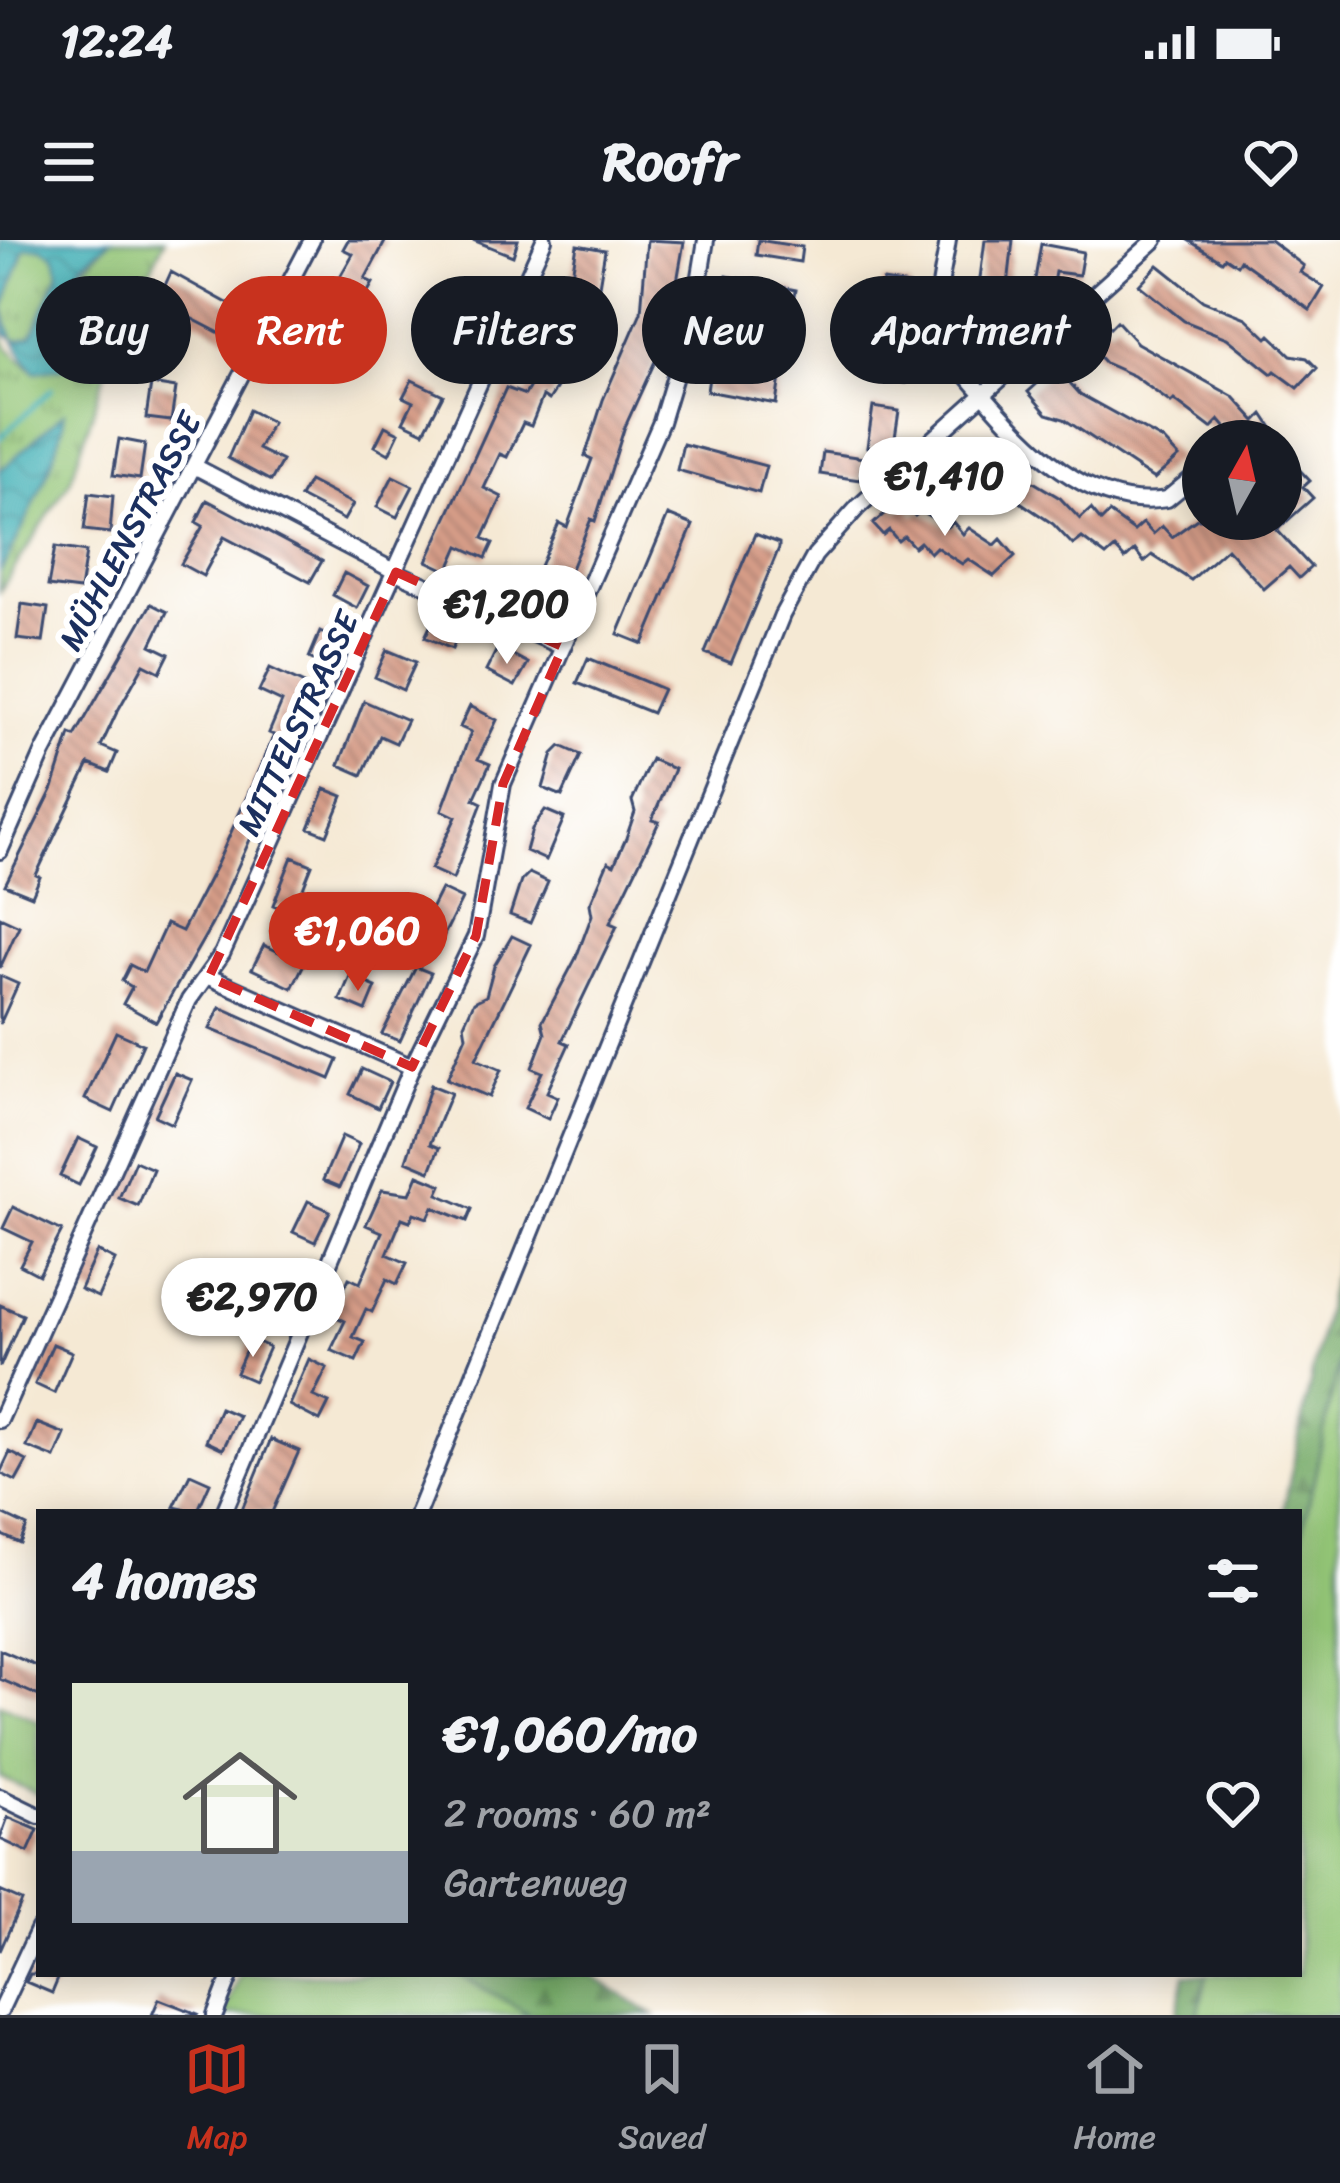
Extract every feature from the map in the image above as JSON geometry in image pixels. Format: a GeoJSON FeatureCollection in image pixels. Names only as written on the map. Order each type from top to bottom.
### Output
{"type":"FeatureCollection","features":[{"type":"Feature","properties":{"kind":"street","name":"MÜHLENSTRASSE"},"geometry":{"type":"LineString","coordinates":[[0,851],[43,753],[312,240]]}},
{"type":"Feature","properties":{"kind":"street","name":"MITTELSTRASSE"},"geometry":{"type":"LineString","coordinates":[[0,1420],[189,1000],[209,977],[396,572],[544,240]]}},
{"type":"Feature","properties":{"kind":"street"},"geometry":{"type":"LineString","coordinates":[[225,1509],[412,1067],[476,936],[503,784],[671,395],[694,313],[706,240]]}},
{"type":"Feature","properties":{"kind":"street"},"geometry":{"type":"LineString","coordinates":[[948,240],[938,306],[941,333],[952,358],[1035,451],[1095,487],[1160,500],[1182,485]]}},
{"type":"Feature","properties":{"kind":"street"},"geometry":{"type":"LineString","coordinates":[[419,1509],[782,615],[814,555],[858,507],[1155,240]]}},
{"type":"Feature","properties":{"kind":"street"},"geometry":{"type":"LineString","coordinates":[[194,466],[396,572],[563,647]]}},
{"type":"Feature","properties":{"kind":"street"},"geometry":{"type":"LineString","coordinates":[[209,977],[412,1067]]}},
{"type":"Feature","properties":{"kind":"street"},"geometry":{"type":"LineString","coordinates":[[0,1797],[36,1815]]}},
{"type":"Feature","properties":{"kind":"street"},"geometry":{"type":"LineString","coordinates":[[0,2011],[36,1934]]}},
{"type":"Feature","properties":{"kind":"street"},"geometry":{"type":"LineString","coordinates":[[214,2015],[230,1977]]}},
{"type":"Feature","properties":{"kind":"highlighted area"},"geometry":{"type":"Polygon","coordinates":[[[396,572],[563,647],[503,784],[476,936],[412,1067],[209,977],[396,572]]]}},
{"type":"Feature","properties":{"kind":"green space"},"geometry":{"type":"Polygon","coordinates":[[[111,240],[165,240],[147,276],[76,276],[111,240]]]}},
{"type":"Feature","properties":{"kind":"green space"},"geometry":{"type":"Polygon","coordinates":[[[42,247],[55,256],[59,272],[57,276],[36,276],[36,327],[32,337],[18,341],[6,334],[2,312],[25,248],[42,247]]]}},
{"type":"Feature","properties":{"kind":"green space"},"geometry":{"type":"Polygon","coordinates":[[[0,328],[7,347],[35,372],[36,384],[102,384],[71,479],[0,591],[0,572],[49,468],[63,414],[0,471],[0,328]]]}},
{"type":"Feature","properties":{"kind":"green space"},"geometry":{"type":"Polygon","coordinates":[[[1340,1241],[1340,1357],[1302,1534],[1302,1509],[1284,1509],[1340,1241]]]}},
{"type":"Feature","properties":{"kind":"green space"},"geometry":{"type":"Polygon","coordinates":[[[1340,1357],[1340,2015],[1198,2015],[1206,1977],[1302,1977],[1302,1534],[1340,1357]]]}},
{"type":"Feature","properties":{"kind":"green space"},"geometry":{"type":"Polygon","coordinates":[[[0,1704],[36,1721],[36,1794],[0,1777],[0,1704]]]}},
{"type":"Feature","properties":{"kind":"green space"},"geometry":{"type":"Polygon","coordinates":[[[239,1977],[463,1977],[531,2015],[223,2015],[239,1977]]]}},
{"type":"Feature","properties":{"kind":"green space"},"geometry":{"type":"Polygon","coordinates":[[[463,1977],[594,1977],[653,2015],[531,2015],[463,1977]]]}},
{"type":"Feature","properties":{"kind":"green space"},"geometry":{"type":"Polygon","coordinates":[[[1184,1977],[1206,1977],[1198,2015],[1177,2015],[1184,1977]]]}},
{"type":"Feature","properties":{"kind":"water"},"geometry":{"type":"Polygon","coordinates":[[[0,240],[111,240],[74,276],[58,276],[55,256],[41,247],[25,248],[4,308],[0,240]]]}},
{"type":"Feature","properties":{"kind":"water"},"geometry":{"type":"Polygon","coordinates":[[[36,327],[35,372],[13,338],[32,336],[36,327]]]}},
{"type":"Feature","properties":{"kind":"water"},"geometry":{"type":"Polygon","coordinates":[[[64,413],[49,469],[0,572],[0,471],[64,413]]]}},
{"type":"Feature","properties":{"kind":"building"},"geometry":{"type":"Polygon","coordinates":[[[348,240],[386,240],[367,276],[340,276],[353,254],[343,249],[348,240]]]}},
{"type":"Feature","properties":{"kind":"building"},"geometry":{"type":"Polygon","coordinates":[[[473,240],[518,240],[513,256],[473,240]]]}},
{"type":"Feature","properties":{"kind":"building"},"geometry":{"type":"Polygon","coordinates":[[[647,240],[684,242],[678,276],[644,276],[647,240]]]}},
{"type":"Feature","properties":{"kind":"building"},"geometry":{"type":"Polygon","coordinates":[[[758,240],[802,247],[800,262],[756,255],[758,240]]]}},
{"type":"Feature","properties":{"kind":"building"},"geometry":{"type":"Polygon","coordinates":[[[985,240],[1013,240],[1009,276],[980,276],[985,240]]]}},
{"type":"Feature","properties":{"kind":"building"},"geometry":{"type":"Polygon","coordinates":[[[1188,240],[1270,240],[1304,266],[1300,272],[1324,287],[1310,310],[1240,260],[1237,265],[1225,257],[1222,261],[1188,240]]]}},
{"type":"Feature","properties":{"kind":"building"},"geometry":{"type":"Polygon","coordinates":[[[1041,244],[1083,252],[1079,275],[1036,276],[1041,244]]]}},
{"type":"Feature","properties":{"kind":"building"},"geometry":{"type":"Polygon","coordinates":[[[577,245],[605,250],[601,276],[572,276],[577,245]]]}},
{"type":"Feature","properties":{"kind":"building"},"geometry":{"type":"Polygon","coordinates":[[[1158,265],[1203,301],[1246,318],[1291,355],[1307,358],[1317,368],[1298,388],[1227,338],[1184,321],[1139,285],[1158,265]]]}},
{"type":"Feature","properties":{"kind":"building"},"geometry":{"type":"Polygon","coordinates":[[[191,283],[215,296],[215,331],[191,318],[191,283]]]}},
{"type":"Feature","properties":{"kind":"building"},"geometry":{"type":"Polygon","coordinates":[[[642,300],[645,384],[624,429],[595,521],[591,519],[554,611],[514,593],[524,570],[536,575],[559,523],[567,527],[592,459],[585,456],[603,400],[610,384],[618,384],[618,365],[642,300]]]}},
{"type":"Feature","properties":{"kind":"building"},"geometry":{"type":"Polygon","coordinates":[[[1117,321],[1137,343],[1234,397],[1255,420],[1200,420],[1112,366],[1112,326],[1117,321]]]}},
{"type":"Feature","properties":{"kind":"building"},"geometry":{"type":"Polygon","coordinates":[[[411,382],[443,395],[424,432],[403,422],[413,402],[403,397],[411,382]]]}},
{"type":"Feature","properties":{"kind":"building"},"geometry":{"type":"Polygon","coordinates":[[[151,384],[176,388],[171,421],[146,418],[151,384]]]}},
{"type":"Feature","properties":{"kind":"building"},"geometry":{"type":"Polygon","coordinates":[[[531,384],[559,384],[549,400],[543,396],[531,426],[523,423],[507,457],[500,454],[484,488],[502,497],[483,538],[493,543],[486,558],[459,546],[448,571],[427,561],[506,388],[525,395],[531,384]]]}},
{"type":"Feature","properties":{"kind":"building"},"geometry":{"type":"Polygon","coordinates":[[[708,384],[779,384],[776,404],[707,391],[708,384]]]}},
{"type":"Feature","properties":{"kind":"building"},"geometry":{"type":"Polygon","coordinates":[[[1037,384],[1071,384],[1080,394],[1163,440],[1179,457],[1154,479],[1064,419],[1047,414],[1028,392],[1037,384]]]}},
{"type":"Feature","properties":{"kind":"building"},"geometry":{"type":"Polygon","coordinates":[[[873,407],[899,411],[893,451],[867,447],[873,407]]]}},
{"type":"Feature","properties":{"kind":"building"},"geometry":{"type":"Polygon","coordinates":[[[249,410],[272,422],[258,449],[282,461],[271,481],[228,458],[249,410]]]}},
{"type":"Feature","properties":{"kind":"building"},"geometry":{"type":"Polygon","coordinates":[[[385,426],[399,433],[389,454],[375,446],[385,426]]]}},
{"type":"Feature","properties":{"kind":"building"},"geometry":{"type":"Polygon","coordinates":[[[976,438],[995,459],[1060,498],[1080,519],[1091,509],[1101,521],[1109,513],[1134,531],[1143,523],[1153,534],[1162,526],[1172,537],[1182,530],[1182,540],[1286,540],[1311,567],[1299,578],[1289,567],[1264,589],[1227,548],[1191,580],[1152,555],[1144,562],[1135,550],[1125,559],[1115,548],[1106,556],[1082,538],[1073,545],[1053,524],[966,466],[957,455],[976,438]]]}},
{"type":"Feature","properties":{"kind":"building"},"geometry":{"type":"Polygon","coordinates":[[[119,439],[145,444],[140,479],[113,475],[119,439]]]}},
{"type":"Feature","properties":{"kind":"building"},"geometry":{"type":"Polygon","coordinates":[[[683,444],[766,466],[759,493],[677,470],[683,444]]]}},
{"type":"Feature","properties":{"kind":"building"},"geometry":{"type":"Polygon","coordinates":[[[823,452],[863,458],[860,480],[820,474],[823,452]]]}},
{"type":"Feature","properties":{"kind":"building"},"geometry":{"type":"Polygon","coordinates":[[[1302,472],[1310,481],[1303,487],[1313,498],[1302,508],[1302,472]]]}},
{"type":"Feature","properties":{"kind":"building"},"geometry":{"type":"Polygon","coordinates":[[[393,476],[413,486],[397,517],[377,507],[393,476]]]}},
{"type":"Feature","properties":{"kind":"building"},"geometry":{"type":"Polygon","coordinates":[[[309,481],[353,504],[344,520],[300,497],[309,481]]]}},
{"type":"Feature","properties":{"kind":"building"},"geometry":{"type":"Polygon","coordinates":[[[89,493],[113,496],[110,533],[84,530],[89,493]]]}},
{"type":"Feature","properties":{"kind":"building"},"geometry":{"type":"Polygon","coordinates":[[[207,500],[322,561],[310,582],[224,537],[203,576],[181,564],[203,526],[196,522],[207,500]]]}},
{"type":"Feature","properties":{"kind":"building"},"geometry":{"type":"Polygon","coordinates":[[[905,505],[915,516],[921,511],[947,527],[953,522],[963,534],[969,528],[995,545],[1001,539],[1015,556],[994,576],[936,547],[930,553],[920,542],[914,547],[904,536],[898,541],[889,530],[883,535],[873,524],[893,506],[898,512],[905,505]]]}},
{"type":"Feature","properties":{"kind":"building"},"geometry":{"type":"Polygon","coordinates":[[[668,515],[693,525],[643,644],[618,634],[668,515]]]}},
{"type":"Feature","properties":{"kind":"building"},"geometry":{"type":"Polygon","coordinates":[[[755,534],[779,543],[779,548],[731,663],[705,653],[755,534]]]}},
{"type":"Feature","properties":{"kind":"building"},"geometry":{"type":"Polygon","coordinates":[[[55,547],[86,552],[80,590],[48,586],[55,547]]]}},
{"type":"Feature","properties":{"kind":"building"},"geometry":{"type":"Polygon","coordinates":[[[344,573],[368,586],[357,608],[333,595],[344,573]]]}},
{"type":"Feature","properties":{"kind":"building"},"geometry":{"type":"Polygon","coordinates":[[[22,604],[48,608],[43,642],[17,639],[22,604]]]}},
{"type":"Feature","properties":{"kind":"building"},"geometry":{"type":"Polygon","coordinates":[[[151,604],[167,612],[151,645],[169,654],[160,672],[144,664],[116,714],[101,746],[117,753],[109,772],[89,764],[36,875],[40,877],[32,896],[5,885],[53,788],[70,734],[75,736],[151,604]]]}},
{"type":"Feature","properties":{"kind":"building"},"geometry":{"type":"Polygon","coordinates":[[[434,618],[460,631],[452,649],[425,637],[434,618]]]}},
{"type":"Feature","properties":{"kind":"building"},"geometry":{"type":"Polygon","coordinates":[[[320,632],[345,644],[333,669],[309,658],[320,632]]]}},
{"type":"Feature","properties":{"kind":"building"},"geometry":{"type":"Polygon","coordinates":[[[498,647],[528,663],[515,686],[486,671],[498,647]]]}},
{"type":"Feature","properties":{"kind":"building"},"geometry":{"type":"Polygon","coordinates":[[[387,650],[416,662],[403,690],[375,677],[387,650]]]}},
{"type":"Feature","properties":{"kind":"building"},"geometry":{"type":"Polygon","coordinates":[[[588,658],[663,689],[652,713],[577,683],[588,658]]]}},
{"type":"Feature","properties":{"kind":"building"},"geometry":{"type":"Polygon","coordinates":[[[270,668],[304,684],[288,719],[302,724],[212,924],[156,1022],[123,1004],[132,987],[122,981],[130,965],[144,972],[166,924],[182,931],[216,866],[274,735],[269,733],[282,702],[259,691],[270,668]]]}},
{"type":"Feature","properties":{"kind":"building"},"geometry":{"type":"Polygon","coordinates":[[[364,701],[407,720],[396,743],[380,736],[362,775],[339,765],[364,701]]]}},
{"type":"Feature","properties":{"kind":"building"},"geometry":{"type":"Polygon","coordinates":[[[470,706],[497,720],[478,759],[490,764],[474,799],[482,803],[453,879],[431,869],[456,817],[442,810],[471,732],[460,727],[470,706]]]}},
{"type":"Feature","properties":{"kind":"building"},"geometry":{"type":"Polygon","coordinates":[[[561,746],[581,755],[562,796],[543,788],[553,754],[561,746]]]}},
{"type":"Feature","properties":{"kind":"building"},"geometry":{"type":"Polygon","coordinates":[[[651,759],[674,769],[652,820],[659,822],[610,923],[617,926],[562,1041],[569,1044],[547,1092],[558,1097],[548,1119],[525,1108],[542,1072],[532,1068],[545,1034],[542,1022],[576,958],[592,915],[590,904],[608,862],[614,865],[626,838],[635,812],[632,801],[651,759]]]}},
{"type":"Feature","properties":{"kind":"building"},"geometry":{"type":"Polygon","coordinates":[[[325,789],[343,796],[327,835],[309,828],[325,789]]]}},
{"type":"Feature","properties":{"kind":"building"},"geometry":{"type":"Polygon","coordinates":[[[545,810],[564,818],[546,860],[526,851],[532,829],[545,810]]]}},
{"type":"Feature","properties":{"kind":"building"},"geometry":{"type":"Polygon","coordinates":[[[292,857],[312,865],[293,913],[273,905],[292,857]]]}},
{"type":"Feature","properties":{"kind":"building"},"geometry":{"type":"Polygon","coordinates":[[[529,873],[548,882],[530,923],[510,915],[521,881],[529,873]]]}},
{"type":"Feature","properties":{"kind":"building"},"geometry":{"type":"Polygon","coordinates":[[[441,889],[462,899],[441,941],[420,931],[441,889]]]}},
{"type":"Feature","properties":{"kind":"building"},"geometry":{"type":"Polygon","coordinates":[[[0,917],[19,926],[0,968],[0,917]]]}},
{"type":"Feature","properties":{"kind":"building"},"geometry":{"type":"Polygon","coordinates":[[[512,936],[531,945],[476,1059],[501,1070],[489,1097],[447,1079],[466,1036],[464,1024],[474,1002],[486,996],[494,966],[512,936]]]}},
{"type":"Feature","properties":{"kind":"building"},"geometry":{"type":"Polygon","coordinates":[[[264,945],[304,964],[292,988],[252,969],[264,945]]]}},
{"type":"Feature","properties":{"kind":"building"},"geometry":{"type":"Polygon","coordinates":[[[416,967],[431,973],[400,1041],[382,1034],[416,967]]]}},
{"type":"Feature","properties":{"kind":"building"},"geometry":{"type":"Polygon","coordinates":[[[0,976],[18,984],[0,1024],[0,976]]]}},
{"type":"Feature","properties":{"kind":"building"},"geometry":{"type":"Polygon","coordinates":[[[350,976],[376,987],[366,1011],[340,1000],[350,976]]]}},
{"type":"Feature","properties":{"kind":"building"},"geometry":{"type":"Polygon","coordinates":[[[220,1007],[338,1060],[330,1079],[210,1029],[220,1007]]]}},
{"type":"Feature","properties":{"kind":"building"},"geometry":{"type":"Polygon","coordinates":[[[116,1032],[143,1044],[113,1112],[85,1099],[116,1032]]]}},
{"type":"Feature","properties":{"kind":"building"},"geometry":{"type":"Polygon","coordinates":[[[362,1069],[390,1082],[378,1108],[350,1094],[362,1069]]]}},
{"type":"Feature","properties":{"kind":"building"},"geometry":{"type":"Polygon","coordinates":[[[175,1073],[192,1080],[172,1124],[155,1116],[175,1073]]]}},
{"type":"Feature","properties":{"kind":"building"},"geometry":{"type":"Polygon","coordinates":[[[431,1085],[451,1093],[430,1144],[439,1148],[430,1171],[406,1161],[431,1085]]]}},
{"type":"Feature","properties":{"kind":"building"},"geometry":{"type":"Polygon","coordinates":[[[342,1136],[359,1144],[340,1187],[323,1180],[342,1136]]]}},
{"type":"Feature","properties":{"kind":"building"},"geometry":{"type":"Polygon","coordinates":[[[78,1138],[97,1147],[79,1185],[60,1176],[78,1138]]]}},
{"type":"Feature","properties":{"kind":"building"},"geometry":{"type":"Polygon","coordinates":[[[135,1161],[153,1169],[138,1206],[119,1198],[135,1161]]]}},
{"type":"Feature","properties":{"kind":"building"},"geometry":{"type":"Polygon","coordinates":[[[418,1175],[442,1185],[438,1194],[472,1209],[467,1221],[433,1207],[428,1218],[414,1213],[410,1221],[402,1218],[387,1254],[407,1263],[397,1284],[387,1279],[372,1312],[366,1309],[353,1337],[365,1342],[356,1361],[331,1350],[345,1321],[332,1315],[349,1278],[360,1283],[382,1232],[366,1225],[382,1190],[410,1194],[418,1175]]]}},
{"type":"Feature","properties":{"kind":"building"},"geometry":{"type":"Polygon","coordinates":[[[308,1201],[330,1211],[315,1242],[293,1232],[308,1201]]]}},
{"type":"Feature","properties":{"kind":"building"},"geometry":{"type":"Polygon","coordinates":[[[13,1207],[62,1231],[39,1275],[20,1265],[32,1242],[3,1228],[13,1207]]]}},
{"type":"Feature","properties":{"kind":"building"},"geometry":{"type":"Polygon","coordinates":[[[97,1251],[115,1260],[98,1297],[80,1289],[97,1251]]]}},
{"type":"Feature","properties":{"kind":"building"},"geometry":{"type":"Polygon","coordinates":[[[281,1271],[299,1280],[285,1308],[268,1301],[281,1271]]]}},
{"type":"Feature","properties":{"kind":"building"},"geometry":{"type":"Polygon","coordinates":[[[0,1305],[23,1315],[0,1367],[0,1305]]]}},
{"type":"Feature","properties":{"kind":"building"},"geometry":{"type":"Polygon","coordinates":[[[251,1339],[269,1347],[254,1381],[236,1373],[251,1339]]]}},
{"type":"Feature","properties":{"kind":"building"},"geometry":{"type":"Polygon","coordinates":[[[53,1344],[72,1352],[54,1393],[35,1384],[53,1344]]]}},
{"type":"Feature","properties":{"kind":"building"},"geometry":{"type":"Polygon","coordinates":[[[309,1359],[327,1368],[313,1396],[329,1403],[320,1421],[289,1405],[309,1359]]]}},
{"type":"Feature","properties":{"kind":"building"},"geometry":{"type":"Polygon","coordinates":[[[220,1408],[239,1416],[223,1449],[206,1441],[220,1408]]]}},
{"type":"Feature","properties":{"kind":"building"},"geometry":{"type":"Polygon","coordinates":[[[37,1423],[65,1434],[55,1458],[27,1447],[37,1423]]]}},
{"type":"Feature","properties":{"kind":"building"},"geometry":{"type":"Polygon","coordinates":[[[271,1439],[299,1451],[273,1509],[242,1509],[271,1439]]]}},
{"type":"Feature","properties":{"kind":"building"},"geometry":{"type":"Polygon","coordinates":[[[10,1452],[27,1461],[16,1481],[0,1473],[10,1452]]]}},
{"type":"Feature","properties":{"kind":"building"},"geometry":{"type":"Polygon","coordinates":[[[190,1474],[210,1483],[198,1509],[174,1507],[190,1474]]]}},
{"type":"Feature","properties":{"kind":"building"},"geometry":{"type":"Polygon","coordinates":[[[0,1513],[27,1526],[20,1543],[0,1534],[0,1513]]]}},
{"type":"Feature","properties":{"kind":"building"},"geometry":{"type":"Polygon","coordinates":[[[0,1650],[36,1666],[36,1695],[0,1679],[0,1650]]]}},
{"type":"Feature","properties":{"kind":"building"},"geometry":{"type":"Polygon","coordinates":[[[8,1817],[36,1829],[28,1852],[0,1839],[8,1817]]]}},
{"type":"Feature","properties":{"kind":"building"},"geometry":{"type":"Polygon","coordinates":[[[0,1891],[22,1901],[0,1951],[0,1891]]]}},
{"type":"Feature","properties":{"kind":"building"},"geometry":{"type":"Polygon","coordinates":[[[30,1974],[59,1977],[52,1993],[26,1982],[30,1974]]]}},
{"type":"Feature","properties":{"kind":"building"},"geometry":{"type":"Polygon","coordinates":[[[159,1999],[198,2014],[152,2015],[159,1999]]]}},
{"type":"Feature","properties":{"kind":"waterway"},"geometry":{"type":"LineString","coordinates":[[0,438],[52,389]]}}]}
